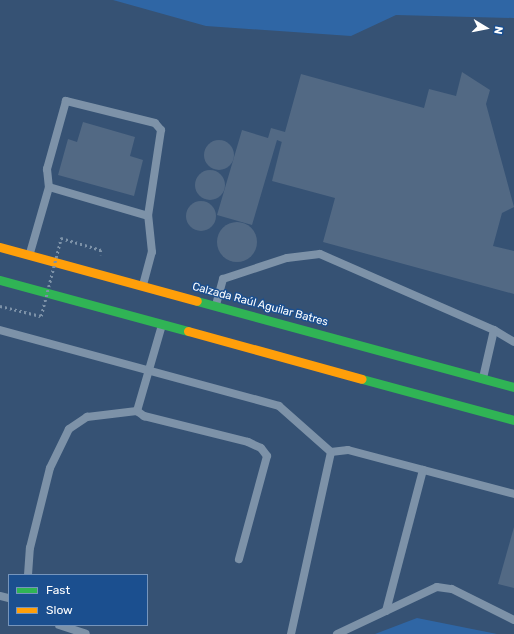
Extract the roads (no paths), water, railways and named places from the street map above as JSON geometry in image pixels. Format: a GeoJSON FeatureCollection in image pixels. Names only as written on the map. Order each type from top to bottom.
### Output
{"type":"FeatureCollection","features":[{"type":"Feature","properties":{"kind":"highway","name":"Calzada Raúl Aguilar Batres"},"geometry":{"type":"LineString","coordinates":[[0,246],[514,387]]}},
{"type":"Feature","properties":{"kind":"highway"},"geometry":{"type":"LineString","coordinates":[[0,280],[163,322],[514,420]]}},
{"type":"Feature","properties":{"kind":"lane"},"geometry":{"type":"LineString","coordinates":[[30,255],[49,187],[47,169],[66,101],[155,123],[161,130],[160,148],[148,216],[152,252],[143,286]]}},
{"type":"Feature","properties":{"kind":"lane"},"geometry":{"type":"LineString","coordinates":[[49,187],[148,216]]}},
{"type":"Feature","properties":{"kind":"lane"},"geometry":{"type":"LineString","coordinates":[[216,306],[223,279],[287,258],[320,254],[494,330],[514,342]]}},
{"type":"Feature","properties":{"kind":"lane"},"geometry":{"type":"LineString","coordinates":[[137,411],[147,370],[163,322]]}},
{"type":"Feature","properties":{"kind":"lane"},"geometry":{"type":"LineString","coordinates":[[0,330],[280,406],[331,452],[348,450],[514,494]]}},
{"type":"Feature","properties":{"kind":"lane"},"geometry":{"type":"LineString","coordinates":[[483,378],[494,330]]}},
{"type":"Feature","properties":{"kind":"lane"},"geometry":{"type":"LineString","coordinates":[[28,574],[30,548],[50,468],[66,433],[87,417],[137,411],[144,416],[261,448],[267,465],[239,559]]}},
{"type":"Feature","properties":{"kind":"lane"},"geometry":{"type":"LineString","coordinates":[[291,634],[331,452]]}},
{"type":"Feature","properties":{"kind":"lane"},"geometry":{"type":"LineString","coordinates":[[386,610],[423,470]]}},
{"type":"Feature","properties":{"kind":"lane"},"geometry":{"type":"LineString","coordinates":[[337,634],[386,610],[442,587],[514,620]]}},
{"type":"Feature","properties":{"kind":"lane"},"geometry":{"type":"LineString","coordinates":[[62,626],[86,634]]}}]}
